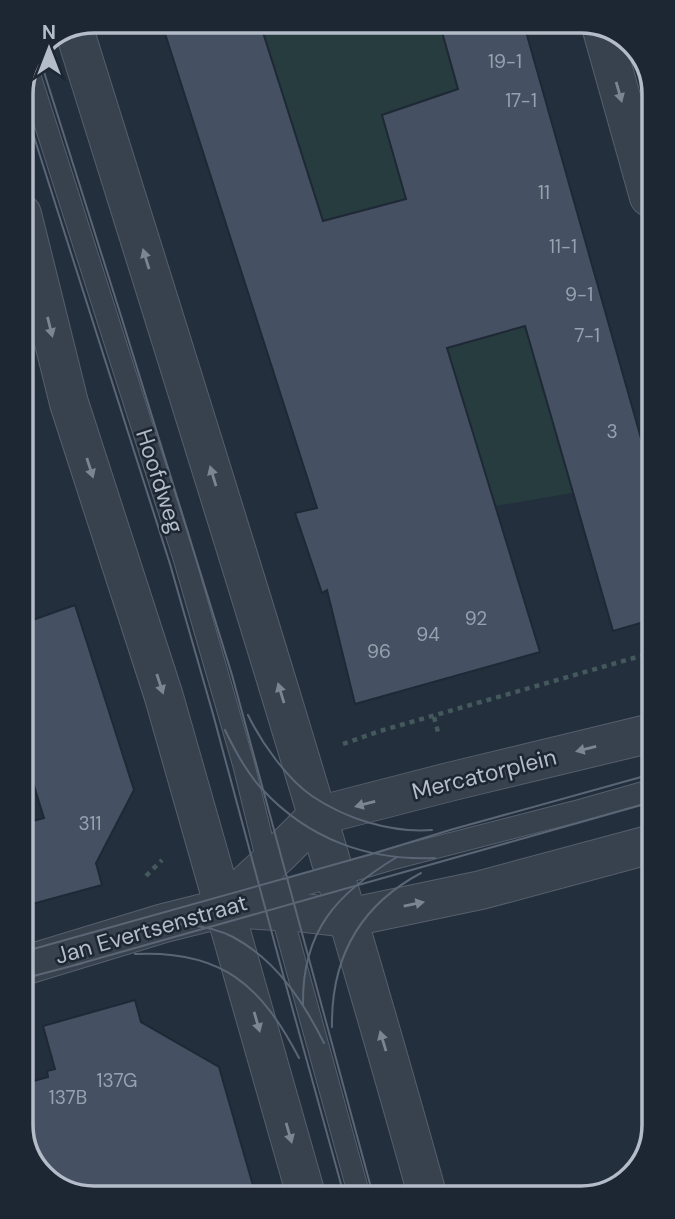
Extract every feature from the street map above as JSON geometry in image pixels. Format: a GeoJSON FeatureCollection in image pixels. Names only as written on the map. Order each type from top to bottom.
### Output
{"type":"FeatureCollection","features":[{"type":"Feature","properties":{"kind":"street"},"geometry":{"type":"LineString","coordinates":[[76,36],[300,759],[425,1186]]}},
{"type":"Feature","properties":{"kind":"street"},"geometry":{"type":"LineString","coordinates":[[605,39],[642,149]]}},
{"type":"Feature","properties":{"kind":"street"},"geometry":{"type":"LineString","coordinates":[[33,258],[69,403],[164,697],[303,1186]]}},
{"type":"Feature","properties":{"kind":"street","name":"Mercatorplein"},"geometry":{"type":"LineString","coordinates":[[222,902],[239,891],[276,890],[317,816],[642,735]]}},
{"type":"Feature","properties":{"kind":"street"},"geometry":{"type":"LineString","coordinates":[[276,890],[347,918],[481,890],[642,847]]}},
{"type":"Feature","properties":{"kind":"street","name":"Jan Evertsenstraat"},"geometry":{"type":"LineString","coordinates":[[33,963],[164,923],[222,902]]}},
{"type":"Feature","properties":{"kind":"lane","name":"Hoofdweg"},"geometry":{"type":"LineString","coordinates":[[33,88],[184,558],[244,766],[276,890]]}},
{"type":"Feature","properties":{"kind":"lane"},"geometry":{"type":"LineString","coordinates":[[357,1186],[276,890],[642,793]]}},
{"type":"Feature","properties":{"kind":"path"},"geometry":{"type":"LineString","coordinates":[[300,759],[380,731],[642,656]]}},
{"type":"Feature","properties":{"kind":"path"},"geometry":{"type":"LineString","coordinates":[[143,879],[199,820]]}},
{"type":"Feature","properties":{"kind":"green space"},"geometry":{"type":"Polygon","coordinates":[[[242,33],[455,33],[589,490],[391,524],[242,33]]]}},
{"type":"Feature","properties":{"kind":"building"},"geometry":{"type":"Polygon","coordinates":[[[165,33],[263,33],[323,221],[406,199],[382,115],[458,89],[442,33],[526,33],[642,442],[642,623],[613,631],[525,326],[447,348],[540,652],[355,704],[327,590],[322,593],[295,513],[317,508],[165,33]]]}},
{"type":"Feature","properties":{"kind":"building"},"geometry":{"type":"Polygon","coordinates":[[[75,605],[134,790],[96,863],[102,885],[33,904],[33,821],[44,818],[33,783],[33,620],[75,605]]]}},
{"type":"Feature","properties":{"kind":"building"},"geometry":{"type":"Polygon","coordinates":[[[135,1000],[141,1022],[219,1067],[253,1186],[90,1186],[75,1183],[54,1171],[38,1148],[33,1125],[33,1081],[48,1077],[47,1071],[55,1069],[43,1026],[135,1000]]]}},
{"type":"Feature","properties":{"kind":"tram line"},"geometry":{"type":"LineString","coordinates":[[42,64],[232,675],[371,1186]]}},
{"type":"Feature","properties":{"kind":"tram line"},"geometry":{"type":"LineString","coordinates":[[33,134],[170,564],[342,1186]]}},
{"type":"Feature","properties":{"kind":"tram line"},"geometry":{"type":"LineString","coordinates":[[248,715],[276,759],[293,780],[312,796],[369,823],[401,829],[432,830]]}},
{"type":"Feature","properties":{"kind":"tram line"},"geometry":{"type":"LineString","coordinates":[[225,730],[241,761],[256,782],[280,806],[319,834],[363,851],[386,856],[435,858]]}},
{"type":"Feature","properties":{"kind":"tram line"},"geometry":{"type":"LineString","coordinates":[[33,949],[642,777]]}},
{"type":"Feature","properties":{"kind":"tram line"},"geometry":{"type":"LineString","coordinates":[[75,965],[642,805]]}},
{"type":"Feature","properties":{"kind":"tram line"},"geometry":{"type":"LineString","coordinates":[[303,1004],[304,978],[309,955],[316,935],[327,917],[357,885],[397,857]]}},
{"type":"Feature","properties":{"kind":"tram line"},"geometry":{"type":"LineString","coordinates":[[332,1027],[337,978],[353,936],[381,901],[421,873]]}},
{"type":"Feature","properties":{"kind":"tram line"},"geometry":{"type":"LineString","coordinates":[[142,925],[177,924],[212,929],[248,946],[287,983],[324,1043]]}},
{"type":"Feature","properties":{"kind":"tram line"},"geometry":{"type":"LineString","coordinates":[[135,954],[165,954],[192,958],[235,977],[270,1010],[299,1058]]}},
{"type":"Feature","properties":{"kind":"tram line"},"geometry":{"type":"LineString","coordinates":[[33,976],[83,963]]}}]}
